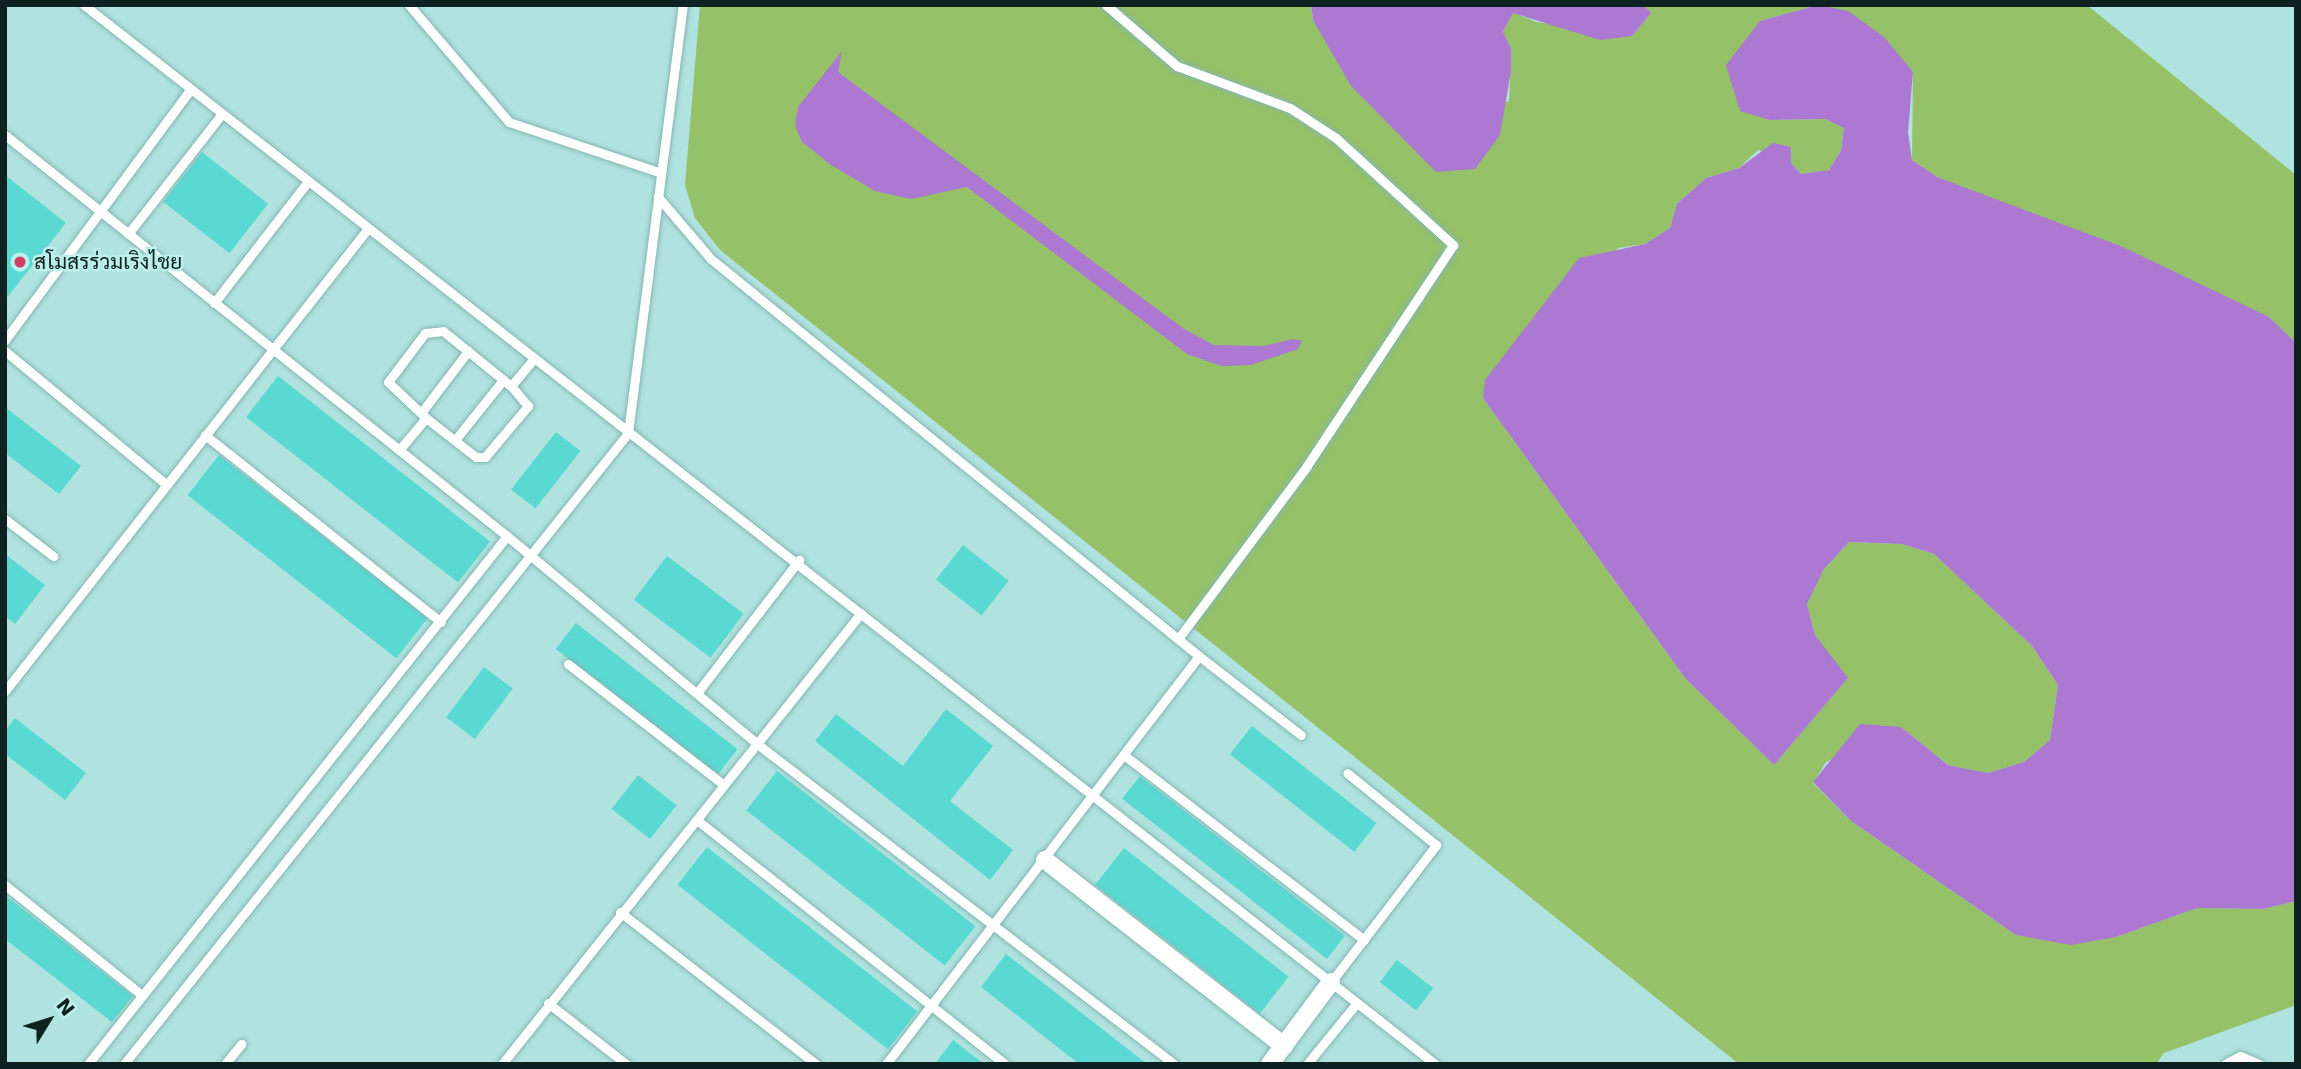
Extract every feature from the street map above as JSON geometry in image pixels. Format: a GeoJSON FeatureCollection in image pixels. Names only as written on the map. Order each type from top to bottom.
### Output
{"type":"FeatureCollection","features":[{"type":"Feature","properties":{"kind":"street"},"geometry":{"type":"LineString","coordinates":[[1045,860],[1284,1046]]}},
{"type":"Feature","properties":{"kind":"street"},"geometry":{"type":"LineString","coordinates":[[1270,1064],[1331,982]]}},
{"type":"Feature","properties":{"kind":"lane"},"geometry":{"type":"LineString","coordinates":[[84,5],[366,231],[628,433],[799,560],[861,614],[1435,1064]]}},
{"type":"Feature","properties":{"kind":"lane"},"geometry":{"type":"LineString","coordinates":[[409,5],[509,122],[661,173]]}},
{"type":"Feature","properties":{"kind":"lane"},"geometry":{"type":"LineString","coordinates":[[124,1064],[533,557],[628,433],[683,5]]}},
{"type":"Feature","properties":{"kind":"lane"},"geometry":{"type":"LineString","coordinates":[[1106,5],[1177,66],[1290,108],[1336,138],[1452,245],[1307,466],[1178,639]]}},
{"type":"Feature","properties":{"kind":"lane"},"geometry":{"type":"LineString","coordinates":[[5,340],[190,90]]}},
{"type":"Feature","properties":{"kind":"lane"},"geometry":{"type":"LineString","coordinates":[[128,234],[220,115]]}},
{"type":"Feature","properties":{"kind":"lane"},"geometry":{"type":"LineString","coordinates":[[5,135],[508,536],[756,743],[1174,1064]]}},
{"type":"Feature","properties":{"kind":"lane"},"geometry":{"type":"LineString","coordinates":[[214,303],[306,184]]}},
{"type":"Feature","properties":{"kind":"lane"},"geometry":{"type":"LineString","coordinates":[[658,197],[711,259],[1199,656],[1301,735]]}},
{"type":"Feature","properties":{"kind":"lane"},"geometry":{"type":"LineString","coordinates":[[5,691],[366,231]]}},
{"type":"Feature","properties":{"kind":"lane"},"geometry":{"type":"LineString","coordinates":[[433,329],[468,351],[507,383],[528,406],[491,453],[476,457],[391,390],[390,376],[433,329]]}},
{"type":"Feature","properties":{"kind":"lane"},"geometry":{"type":"LineString","coordinates":[[5,351],[166,484]]}},
{"type":"Feature","properties":{"kind":"lane"},"geometry":{"type":"LineString","coordinates":[[399,450],[468,351]]}},
{"type":"Feature","properties":{"kind":"lane"},"geometry":{"type":"LineString","coordinates":[[454,440],[507,383],[533,360]]}},
{"type":"Feature","properties":{"kind":"lane"},"geometry":{"type":"LineString","coordinates":[[205,435],[441,622]]}},
{"type":"Feature","properties":{"kind":"lane"},"geometry":{"type":"LineString","coordinates":[[5,519],[53,556]]}},
{"type":"Feature","properties":{"kind":"lane"},"geometry":{"type":"LineString","coordinates":[[88,1064],[508,536]]}},
{"type":"Feature","properties":{"kind":"lane"},"geometry":{"type":"LineString","coordinates":[[696,693],[799,560]]}},
{"type":"Feature","properties":{"kind":"lane"},"geometry":{"type":"LineString","coordinates":[[502,1064],[620,912],[861,614]]}},
{"type":"Feature","properties":{"kind":"lane"},"geometry":{"type":"LineString","coordinates":[[886,1064],[1199,656]]}},
{"type":"Feature","properties":{"kind":"lane"},"geometry":{"type":"LineString","coordinates":[[568,664],[724,785]]}},
{"type":"Feature","properties":{"kind":"lane"},"geometry":{"type":"LineString","coordinates":[[1124,755],[1364,940]]}},
{"type":"Feature","properties":{"kind":"lane"},"geometry":{"type":"LineString","coordinates":[[1331,982],[1436,845],[1347,773]]}},
{"type":"Feature","properties":{"kind":"lane"},"geometry":{"type":"LineString","coordinates":[[697,820],[1005,1064]]}},
{"type":"Feature","properties":{"kind":"lane"},"geometry":{"type":"LineString","coordinates":[[5,886],[142,995]]}},
{"type":"Feature","properties":{"kind":"lane"},"geometry":{"type":"LineString","coordinates":[[620,912],[816,1064]]}},
{"type":"Feature","properties":{"kind":"lane"},"geometry":{"type":"LineString","coordinates":[[548,1003],[626,1064]]}},
{"type":"Feature","properties":{"kind":"lane"},"geometry":{"type":"LineString","coordinates":[[1307,1064],[1356,1004]]}},
{"type":"Feature","properties":{"kind":"lane"},"geometry":{"type":"LineString","coordinates":[[225,1064],[241,1044]]}},
{"type":"Feature","properties":{"kind":"lane"},"geometry":{"type":"LineString","coordinates":[[2225,1064],[2240,1056],[2259,1064]]}},
{"type":"Feature","properties":{"kind":"green space"},"geometry":{"type":"Polygon","coordinates":[[[700,5],[1311,5],[1313,20],[1509,102],[1511,48],[1503,33],[1513,12],[1536,22],[1632,36],[1651,13],[1644,5],[1818,5],[1760,21],[1770,120],[1825,119],[1844,128],[1841,151],[1829,170],[1801,174],[1791,163],[1758,150],[1739,168],[1706,178],[1677,204],[1670,228],[1645,244],[1618,248],[1483,398],[1685,678],[1774,765],[1847,679],[1815,635],[1807,604],[1824,569],[1849,542],[1902,544],[1934,554],[2032,646],[2058,685],[2050,740],[2024,762],[1988,773],[1948,765],[1901,727],[1826,762],[1813,783],[1851,821],[2016,935],[2116,937],[2197,908],[2263,909],[2296,901],[2296,1005],[2164,1053],[2156,1064],[1739,1064],[720,250],[695,218],[685,185],[700,5]]]}},
{"type":"Feature","properties":{"kind":"green space"},"geometry":{"type":"Polygon","coordinates":[[[1818,5],[2087,5],[2296,175],[2296,343],[2269,317],[1937,177],[1912,160],[1913,72],[1818,5]]]}},
{"type":"Feature","properties":{"kind":"shaded area"},"geometry":{"type":"Polygon","coordinates":[[[1311,5],[1644,5],[1651,13],[1632,36],[1600,40],[1513,13],[1503,32],[1511,48],[1511,71],[1500,135],[1475,169],[1436,172],[1351,86],[1313,20],[1311,5]]]}},
{"type":"Feature","properties":{"kind":"shaded area"},"geometry":{"type":"Polygon","coordinates":[[[1818,5],[1848,11],[1884,37],[1913,72],[1908,132],[1912,160],[1937,177],[2123,247],[2269,317],[2296,343],[2296,901],[2263,909],[2197,908],[2116,937],[2071,945],[2016,935],[1851,821],[1813,782],[1860,724],[1901,727],[1948,765],[1988,773],[2024,762],[2050,740],[2058,685],[2032,646],[1934,554],[1902,544],[1849,542],[1824,569],[1807,604],[1815,635],[1848,678],[1774,765],[1685,678],[1483,398],[1485,380],[1579,258],[1645,244],[1670,228],[1677,204],[1706,178],[1739,168],[1773,143],[1791,147],[1791,163],[1801,174],[1829,170],[1841,151],[1844,128],[1825,119],[1770,120],[1740,111],[1726,65],[1760,21],[1818,5]]]}},
{"type":"Feature","properties":{"kind":"shaded area"},"geometry":{"type":"Polygon","coordinates":[[[842,51],[838,72],[1184,329],[1214,345],[1264,346],[1293,339],[1302,341],[1298,349],[1251,365],[1221,366],[1187,354],[967,187],[911,199],[875,191],[831,165],[802,142],[795,125],[798,107],[842,51]]]}},
{"type":"Feature","properties":{"kind":"building"},"geometry":{"type":"Polygon","coordinates":[[[202,152],[268,204],[229,253],[163,202],[202,152]]]}},
{"type":"Feature","properties":{"kind":"building","name":"สโมสรร่วมเริงไชย"},"geometry":{"type":"Polygon","coordinates":[[[5,175],[66,223],[5,300],[5,175]]]}},
{"type":"Feature","properties":{"kind":"building"},"geometry":{"type":"Polygon","coordinates":[[[278,376],[490,542],[458,583],[246,417],[278,376]]]}},
{"type":"Feature","properties":{"kind":"building"},"geometry":{"type":"Polygon","coordinates":[[[5,407],[81,466],[59,494],[5,453],[5,407]]]}},
{"type":"Feature","properties":{"kind":"building"},"geometry":{"type":"Polygon","coordinates":[[[556,432],[580,451],[535,509],[511,490],[556,432]]]}},
{"type":"Feature","properties":{"kind":"building"},"geometry":{"type":"Polygon","coordinates":[[[219,455],[428,618],[396,658],[188,495],[219,455]]]}},
{"type":"Feature","properties":{"kind":"building"},"geometry":{"type":"Polygon","coordinates":[[[963,545],[1009,581],[982,615],[936,580],[963,545]]]}},
{"type":"Feature","properties":{"kind":"building"},"geometry":{"type":"Polygon","coordinates":[[[5,554],[45,585],[15,624],[5,616],[5,554]]]}},
{"type":"Feature","properties":{"kind":"building"},"geometry":{"type":"Polygon","coordinates":[[[667,556],[744,614],[711,658],[634,600],[667,556]]]}},
{"type":"Feature","properties":{"kind":"building"},"geometry":{"type":"Polygon","coordinates":[[[576,623],[738,749],[717,775],[556,649],[576,623]]]}},
{"type":"Feature","properties":{"kind":"building"},"geometry":{"type":"Polygon","coordinates":[[[484,667],[513,689],[475,739],[446,717],[484,667]]]}},
{"type":"Feature","properties":{"kind":"building"},"geometry":{"type":"Polygon","coordinates":[[[946,709],[993,746],[950,801],[1013,850],[990,880],[815,741],[836,714],[903,766],[946,709]]]}},
{"type":"Feature","properties":{"kind":"building"},"geometry":{"type":"Polygon","coordinates":[[[15,718],[86,773],[65,800],[5,754],[5,731],[15,718]]]}},
{"type":"Feature","properties":{"kind":"building"},"geometry":{"type":"Polygon","coordinates":[[[1252,726],[1377,823],[1354,852],[1230,754],[1252,726]]]}},
{"type":"Feature","properties":{"kind":"building"},"geometry":{"type":"Polygon","coordinates":[[[777,771],[976,926],[945,966],[746,810],[777,771]]]}},
{"type":"Feature","properties":{"kind":"building"},"geometry":{"type":"Polygon","coordinates":[[[638,775],[677,805],[650,839],[612,809],[638,775]]]}},
{"type":"Feature","properties":{"kind":"building"},"geometry":{"type":"Polygon","coordinates":[[[1140,776],[1345,936],[1327,959],[1122,799],[1140,776]]]}},
{"type":"Feature","properties":{"kind":"building"},"geometry":{"type":"Polygon","coordinates":[[[707,847],[917,1011],[888,1049],[677,885],[707,847]]]}},
{"type":"Feature","properties":{"kind":"building"},"geometry":{"type":"Polygon","coordinates":[[[1124,848],[1289,977],[1260,1014],[1095,885],[1124,848]]]}},
{"type":"Feature","properties":{"kind":"building"},"geometry":{"type":"Polygon","coordinates":[[[5,895],[133,996],[112,1022],[5,939],[5,895]]]}},
{"type":"Feature","properties":{"kind":"building"},"geometry":{"type":"Polygon","coordinates":[[[1006,954],[1147,1064],[1079,1064],[981,987],[1006,954]]]}},
{"type":"Feature","properties":{"kind":"building"},"geometry":{"type":"Polygon","coordinates":[[[1397,960],[1433,988],[1416,1010],[1380,982],[1397,960]]]}},
{"type":"Feature","properties":{"kind":"building"},"geometry":{"type":"Polygon","coordinates":[[[953,1040],[984,1064],[935,1064],[953,1040]]]}},
{"type":"Feature","properties":{"kind":"place","name":"สโมสรร่วมเริงไชย"},"geometry":{"type":"Point","coordinates":[20,262]}}]}
